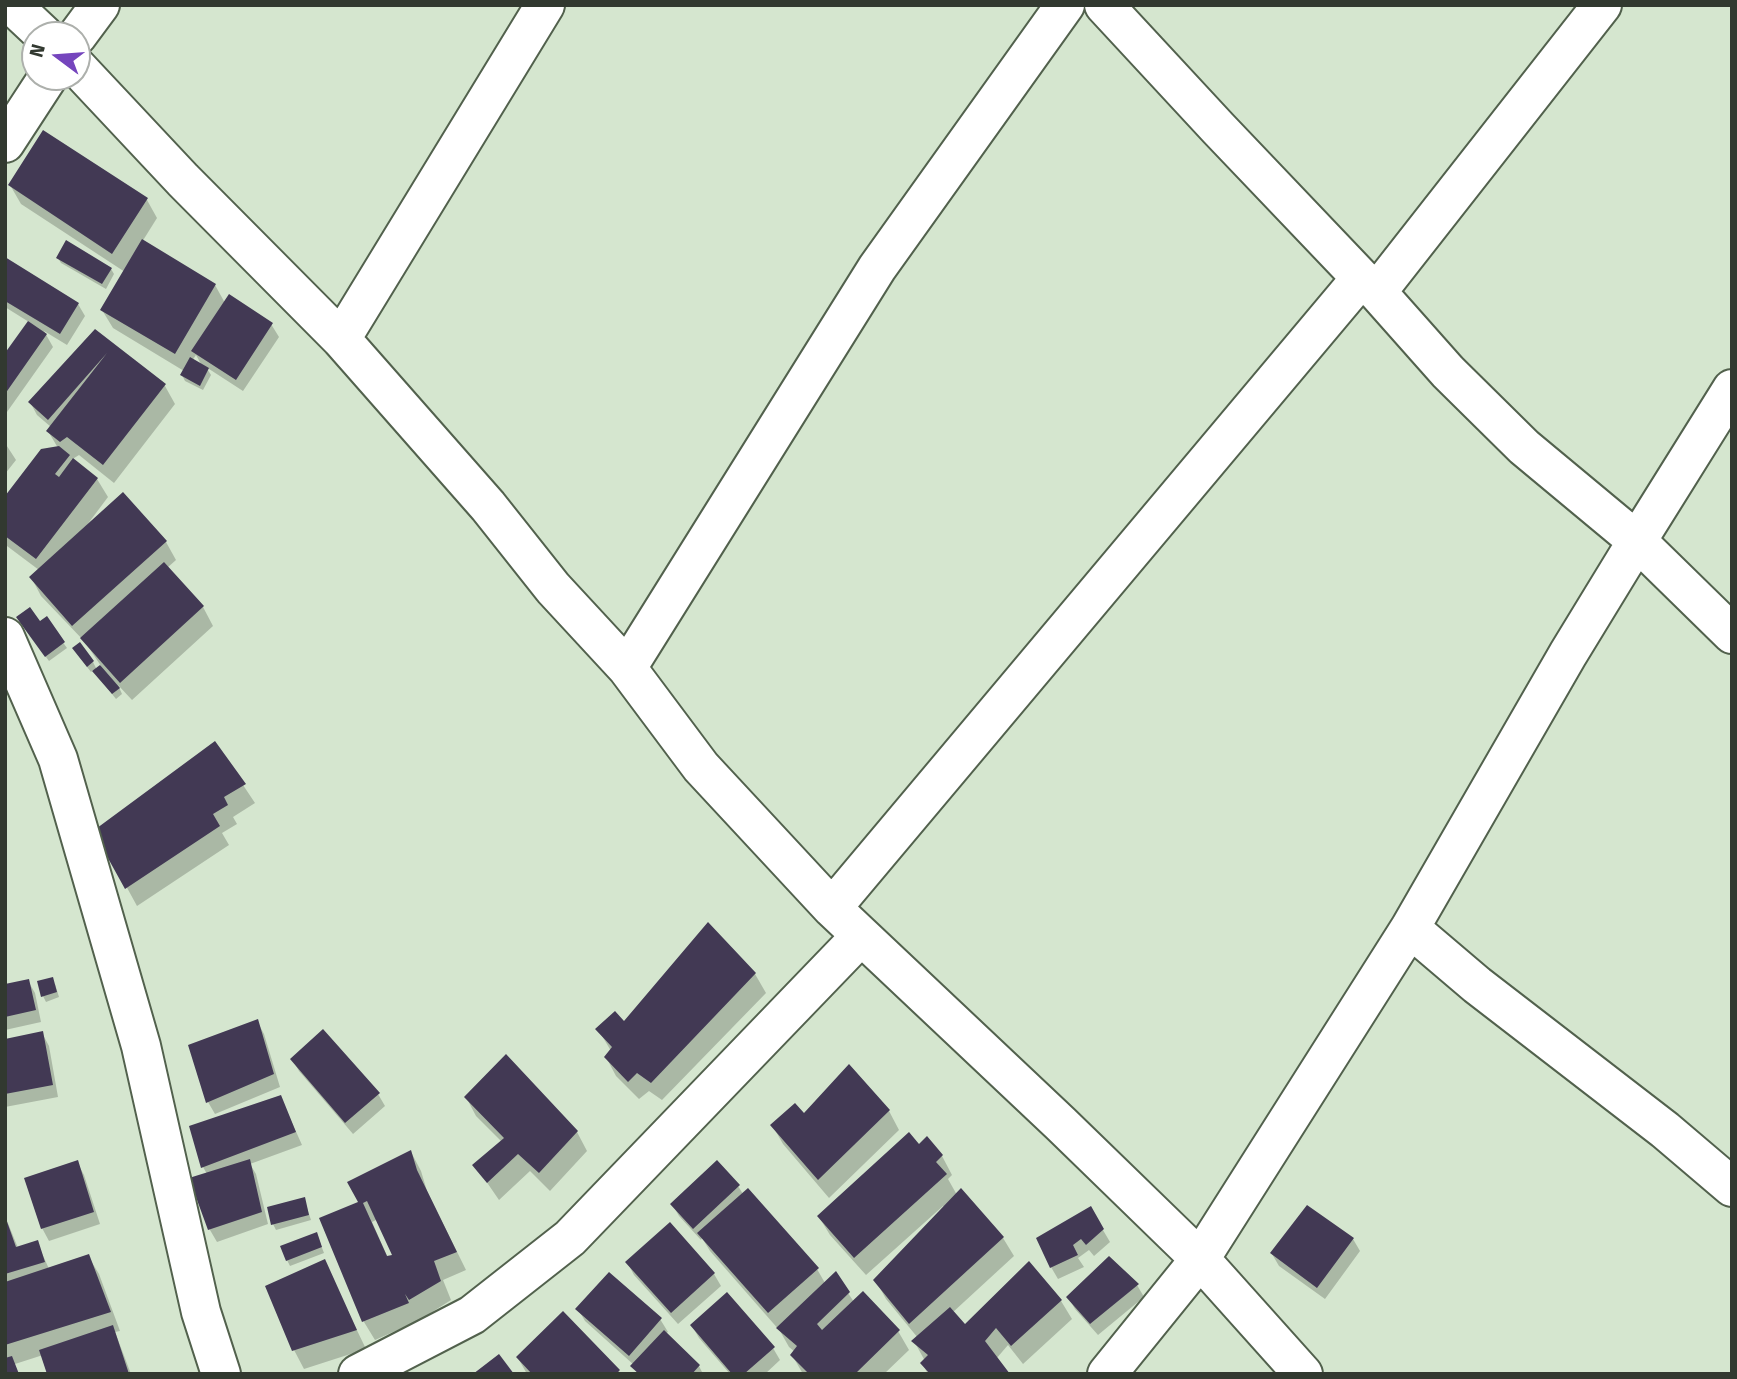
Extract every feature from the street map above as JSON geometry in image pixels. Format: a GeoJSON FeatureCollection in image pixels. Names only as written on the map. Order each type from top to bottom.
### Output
{"type":"FeatureCollection","features":[{"type":"Feature","properties":{"kind":"street"},"geometry":{"type":"LineString","coordinates":[[12,5],[29,21]]}},
{"type":"Feature","properties":{"kind":"street"},"geometry":{"type":"LineString","coordinates":[[88,21],[100,5]]}},
{"type":"Feature","properties":{"kind":"street"},"geometry":{"type":"LineString","coordinates":[[341,340],[545,5]]}},
{"type":"Feature","properties":{"kind":"street"},"geometry":{"type":"LineString","coordinates":[[627,668],[877,268],[1065,5]]}},
{"type":"Feature","properties":{"kind":"street"},"geometry":{"type":"LineString","coordinates":[[1104,5],[1448,372],[1524,447],[1637,541],[1732,634]]}},
{"type":"Feature","properties":{"kind":"street"},"geometry":{"type":"LineString","coordinates":[[832,908],[1369,285],[1602,5]]}},
{"type":"Feature","properties":{"kind":"street"},"geometry":{"type":"LineString","coordinates":[[91,82],[183,180],[341,340],[488,506],[553,588],[627,668],[701,767],[832,908],[1200,1259],[1303,1374]]}},
{"type":"Feature","properties":{"kind":"street"},"geometry":{"type":"LineString","coordinates":[[5,143],[39,91]]}},
{"type":"Feature","properties":{"kind":"street"},"geometry":{"type":"LineString","coordinates":[[1107,1374],[1200,1259],[1410,929],[1568,654],[1732,389]]}},
{"type":"Feature","properties":{"kind":"street"},"geometry":{"type":"LineString","coordinates":[[5,637],[58,759],[141,1046],[201,1312],[221,1374]]}},
{"type":"Feature","properties":{"kind":"street"},"geometry":{"type":"LineString","coordinates":[[1410,929],[1665,1130],[1732,1188]]}},
{"type":"Feature","properties":{"kind":"street"},"geometry":{"type":"LineString","coordinates":[[358,1374],[472,1315],[570,1238],[860,937]]}},
{"type":"Feature","properties":{"kind":"building"},"geometry":{"type":"Polygon","coordinates":[[[43,130],[148,198],[112,254],[8,185],[43,130]]]}},
{"type":"Feature","properties":{"kind":"building"},"geometry":{"type":"Polygon","coordinates":[[[142,239],[216,284],[175,354],[100,310],[142,239]]]}},
{"type":"Feature","properties":{"kind":"building"},"geometry":{"type":"Polygon","coordinates":[[[66,240],[112,268],[102,284],[56,258],[66,240]]]}},
{"type":"Feature","properties":{"kind":"building"},"geometry":{"type":"Polygon","coordinates":[[[5,257],[79,303],[60,334],[5,301],[5,257]]]}},
{"type":"Feature","properties":{"kind":"building"},"geometry":{"type":"Polygon","coordinates":[[[229,294],[273,323],[236,380],[191,351],[229,294]]]}},
{"type":"Feature","properties":{"kind":"building"},"geometry":{"type":"Polygon","coordinates":[[[28,321],[47,334],[5,394],[5,353],[28,321]]]}},
{"type":"Feature","properties":{"kind":"building"},"geometry":{"type":"Polygon","coordinates":[[[95,329],[166,384],[103,465],[67,437],[60,442],[46,431],[107,353],[48,420],[28,402],[95,329]]]}},
{"type":"Feature","properties":{"kind":"building"},"geometry":{"type":"Polygon","coordinates":[[[190,357],[209,368],[200,386],[180,375],[190,357]]]}},
{"type":"Feature","properties":{"kind":"building"},"geometry":{"type":"Polygon","coordinates":[[[59,446],[70,455],[55,474],[59,477],[73,458],[98,478],[36,559],[5,536],[5,496],[41,449],[59,446]]]}},
{"type":"Feature","properties":{"kind":"building"},"geometry":{"type":"Polygon","coordinates":[[[123,492],[167,541],[72,626],[29,577],[123,492]]]}},
{"type":"Feature","properties":{"kind":"building"},"geometry":{"type":"Polygon","coordinates":[[[164,562],[204,606],[120,683],[80,638],[164,562]]]}},
{"type":"Feature","properties":{"kind":"building"},"geometry":{"type":"Polygon","coordinates":[[[30,607],[40,621],[47,616],[65,642],[45,657],[16,617],[30,607]]]}},
{"type":"Feature","properties":{"kind":"building"},"geometry":{"type":"Polygon","coordinates":[[[80,642],[94,661],[87,667],[72,648],[80,642]]]}},
{"type":"Feature","properties":{"kind":"building"},"geometry":{"type":"Polygon","coordinates":[[[100,665],[120,688],[112,694],[92,671],[100,665]]]}},
{"type":"Feature","properties":{"kind":"building"},"geometry":{"type":"Polygon","coordinates":[[[215,741],[246,784],[224,797],[228,805],[213,814],[220,826],[125,889],[93,831],[215,741]]]}},
{"type":"Feature","properties":{"kind":"building"},"geometry":{"type":"Polygon","coordinates":[[[708,922],[756,973],[651,1083],[637,1073],[628,1082],[604,1057],[612,1047],[595,1029],[615,1011],[624,1021],[708,922]]]}},
{"type":"Feature","properties":{"kind":"building"},"geometry":{"type":"Polygon","coordinates":[[[53,977],[57,992],[41,997],[37,981],[53,977]]]}},
{"type":"Feature","properties":{"kind":"building"},"geometry":{"type":"Polygon","coordinates":[[[29,979],[36,1010],[5,1017],[5,984],[29,979]]]}},
{"type":"Feature","properties":{"kind":"building"},"geometry":{"type":"Polygon","coordinates":[[[258,1019],[274,1074],[206,1103],[188,1045],[258,1019]]]}},
{"type":"Feature","properties":{"kind":"building"},"geometry":{"type":"Polygon","coordinates":[[[323,1029],[380,1093],[345,1123],[290,1059],[323,1029]]]}},
{"type":"Feature","properties":{"kind":"building"},"geometry":{"type":"Polygon","coordinates":[[[43,1031],[53,1085],[5,1094],[5,1039],[43,1031]]]}},
{"type":"Feature","properties":{"kind":"building"},"geometry":{"type":"Polygon","coordinates":[[[506,1054],[578,1131],[539,1173],[518,1154],[487,1183],[472,1165],[504,1138],[464,1097],[506,1054]]]}},
{"type":"Feature","properties":{"kind":"building"},"geometry":{"type":"Polygon","coordinates":[[[849,1064],[890,1110],[818,1180],[770,1125],[795,1103],[804,1113],[849,1064]]]}},
{"type":"Feature","properties":{"kind":"building"},"geometry":{"type":"Polygon","coordinates":[[[281,1095],[296,1132],[201,1168],[189,1126],[281,1095]]]}},
{"type":"Feature","properties":{"kind":"building"},"geometry":{"type":"Polygon","coordinates":[[[909,1132],[919,1144],[927,1136],[943,1155],[936,1162],[947,1174],[854,1258],[817,1216],[909,1132]]]}},
{"type":"Feature","properties":{"kind":"building"},"geometry":{"type":"Polygon","coordinates":[[[411,1150],[417,1170],[457,1252],[434,1261],[441,1281],[409,1300],[405,1294],[409,1303],[362,1322],[319,1218],[358,1202],[347,1182],[411,1150]],[[367,1201],[363,1203],[387,1256],[392,1255],[367,1201]]]}},
{"type":"Feature","properties":{"kind":"building"},"geometry":{"type":"Polygon","coordinates":[[[250,1159],[262,1212],[208,1230],[189,1178],[250,1159]]]}},
{"type":"Feature","properties":{"kind":"building"},"geometry":{"type":"Polygon","coordinates":[[[78,1160],[94,1212],[41,1229],[24,1178],[78,1160]]]}},
{"type":"Feature","properties":{"kind":"building"},"geometry":{"type":"Polygon","coordinates":[[[717,1160],[740,1185],[693,1229],[670,1204],[717,1160]]]}},
{"type":"Feature","properties":{"kind":"building"},"geometry":{"type":"Polygon","coordinates":[[[748,1188],[819,1268],[768,1313],[697,1233],[748,1188]]]}},
{"type":"Feature","properties":{"kind":"building"},"geometry":{"type":"Polygon","coordinates":[[[961,1188],[1004,1237],[909,1324],[873,1280],[961,1188]]]}},
{"type":"Feature","properties":{"kind":"building"},"geometry":{"type":"Polygon","coordinates":[[[305,1197],[309,1215],[271,1225],[267,1207],[305,1197]]]}},
{"type":"Feature","properties":{"kind":"building"},"geometry":{"type":"Polygon","coordinates":[[[1307,1205],[1354,1238],[1317,1288],[1270,1253],[1307,1205]]]}},
{"type":"Feature","properties":{"kind":"building"},"geometry":{"type":"Polygon","coordinates":[[[1091,1206],[1104,1229],[1086,1245],[1081,1239],[1073,1245],[1078,1255],[1050,1268],[1036,1238],[1091,1206]]]}},
{"type":"Feature","properties":{"kind":"building"},"geometry":{"type":"Polygon","coordinates":[[[5,1216],[16,1247],[38,1240],[45,1262],[5,1274],[5,1216]]]}},
{"type":"Feature","properties":{"kind":"building"},"geometry":{"type":"Polygon","coordinates":[[[670,1222],[715,1273],[671,1313],[625,1262],[670,1222]]]}},
{"type":"Feature","properties":{"kind":"building"},"geometry":{"type":"Polygon","coordinates":[[[317,1232],[322,1247],[286,1261],[280,1246],[317,1232]]]}},
{"type":"Feature","properties":{"kind":"building"},"geometry":{"type":"Polygon","coordinates":[[[89,1254],[111,1312],[5,1345],[5,1282],[89,1254]]]}},
{"type":"Feature","properties":{"kind":"building"},"geometry":{"type":"Polygon","coordinates":[[[1109,1256],[1139,1284],[1090,1324],[1066,1297],[1109,1256]]]}},
{"type":"Feature","properties":{"kind":"building"},"geometry":{"type":"Polygon","coordinates":[[[325,1259],[357,1330],[292,1351],[265,1286],[325,1259]]]}},
{"type":"Feature","properties":{"kind":"building"},"geometry":{"type":"Polygon","coordinates":[[[1029,1261],[1062,1300],[1011,1346],[996,1328],[985,1341],[1010,1374],[930,1374],[920,1363],[928,1355],[911,1341],[950,1307],[965,1324],[1029,1261]]]}},
{"type":"Feature","properties":{"kind":"building"},"geometry":{"type":"Polygon","coordinates":[[[836,1271],[850,1292],[817,1324],[822,1330],[863,1291],[900,1330],[855,1374],[809,1374],[790,1355],[797,1346],[776,1328],[836,1271]]]}},
{"type":"Feature","properties":{"kind":"building"},"geometry":{"type":"Polygon","coordinates":[[[609,1272],[662,1318],[629,1356],[575,1309],[609,1272]]]}},
{"type":"Feature","properties":{"kind":"building"},"geometry":{"type":"Polygon","coordinates":[[[727,1292],[775,1347],[744,1374],[732,1374],[690,1325],[727,1292]]]}},
{"type":"Feature","properties":{"kind":"building"},"geometry":{"type":"Polygon","coordinates":[[[563,1311],[620,1370],[616,1374],[532,1374],[516,1357],[563,1311]]]}},
{"type":"Feature","properties":{"kind":"building"},"geometry":{"type":"Polygon","coordinates":[[[113,1325],[129,1374],[47,1374],[39,1350],[113,1325]]]}},
{"type":"Feature","properties":{"kind":"building"},"geometry":{"type":"Polygon","coordinates":[[[664,1330],[700,1365],[692,1374],[639,1374],[630,1366],[664,1330]]]}},
{"type":"Feature","properties":{"kind":"building"},"geometry":{"type":"Polygon","coordinates":[[[499,1354],[514,1374],[473,1374],[499,1354]]]}},
{"type":"Feature","properties":{"kind":"building"},"geometry":{"type":"Polygon","coordinates":[[[12,1356],[19,1374],[5,1374],[5,1358],[12,1356]]]}}]}
